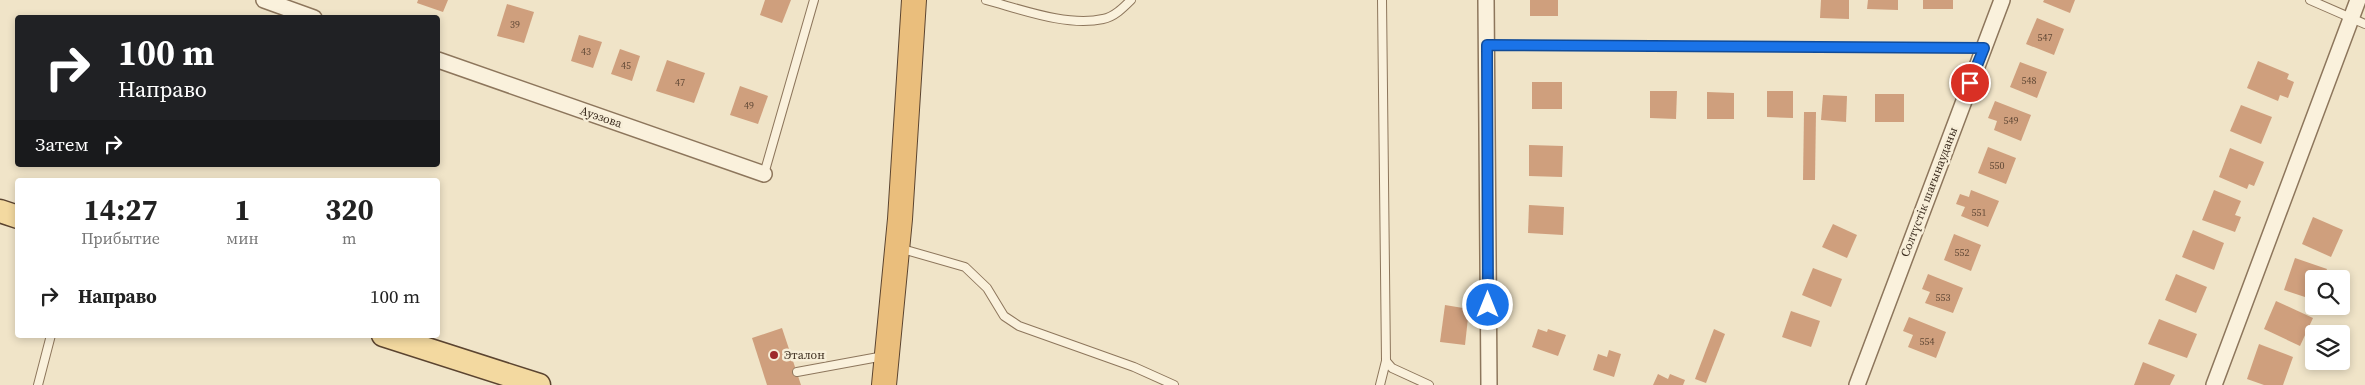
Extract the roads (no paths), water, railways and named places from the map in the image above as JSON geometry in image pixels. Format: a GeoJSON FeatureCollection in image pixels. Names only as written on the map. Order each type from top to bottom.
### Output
{"type":"FeatureCollection","features":[{"type":"Feature","properties":{"kind":"highway"},"geometry":{"type":"LineString","coordinates":[[884,385],[898,248],[914,0]]}},
{"type":"Feature","properties":{"kind":"main road"},"geometry":{"type":"LineString","coordinates":[[0,211],[15,216]]}},
{"type":"Feature","properties":{"kind":"main road"},"geometry":{"type":"LineString","coordinates":[[392,338],[539,385]]}},
{"type":"Feature","properties":{"kind":"street"},"geometry":{"type":"LineString","coordinates":[[264,0],[306,15]]}},
{"type":"Feature","properties":{"kind":"street"},"geometry":{"type":"LineString","coordinates":[[1486,0],[1489,385]]}},
{"type":"Feature","properties":{"kind":"street","name":"Солтүстік шағынауданы"},"geometry":{"type":"LineString","coordinates":[[1857,385],[2002,0]]}},
{"type":"Feature","properties":{"kind":"street"},"geometry":{"type":"LineString","coordinates":[[2214,385],[2358,22],[2358,0]]}},
{"type":"Feature","properties":{"kind":"street","name":"Ауэзова"},"geometry":{"type":"LineString","coordinates":[[440,61],[764,174]]}},
{"type":"Feature","properties":{"kind":"lane"},"geometry":{"type":"LineString","coordinates":[[764,174],[814,0]]}},
{"type":"Feature","properties":{"kind":"lane"},"geometry":{"type":"LineString","coordinates":[[986,0],[1011,3],[1061,19],[1103,19],[1122,10],[1131,0]]}},
{"type":"Feature","properties":{"kind":"lane"},"geometry":{"type":"LineString","coordinates":[[1380,385],[1386,361],[1382,0]]}},
{"type":"Feature","properties":{"kind":"lane"},"geometry":{"type":"LineString","coordinates":[[2310,0],[2358,22]]}},
{"type":"Feature","properties":{"kind":"lane"},"geometry":{"type":"LineString","coordinates":[[1487,45],[1984,48]]}},
{"type":"Feature","properties":{"kind":"lane"},"geometry":{"type":"LineString","coordinates":[[898,248],[965,267],[988,288],[1004,316],[1019,326],[1134,366],[1174,385]]}},
{"type":"Feature","properties":{"kind":"lane"},"geometry":{"type":"LineString","coordinates":[[38,385],[50,338]]}},
{"type":"Feature","properties":{"kind":"lane"},"geometry":{"type":"LineString","coordinates":[[797,372],[886,355]]}},
{"type":"Feature","properties":{"kind":"lane"},"geometry":{"type":"LineString","coordinates":[[1386,361],[1392,368],[1429,385]]}},
{"type":"Feature","properties":{"kind":"place","name":"Эталон"},"geometry":{"type":"Point","coordinates":[774,355]}}]}
